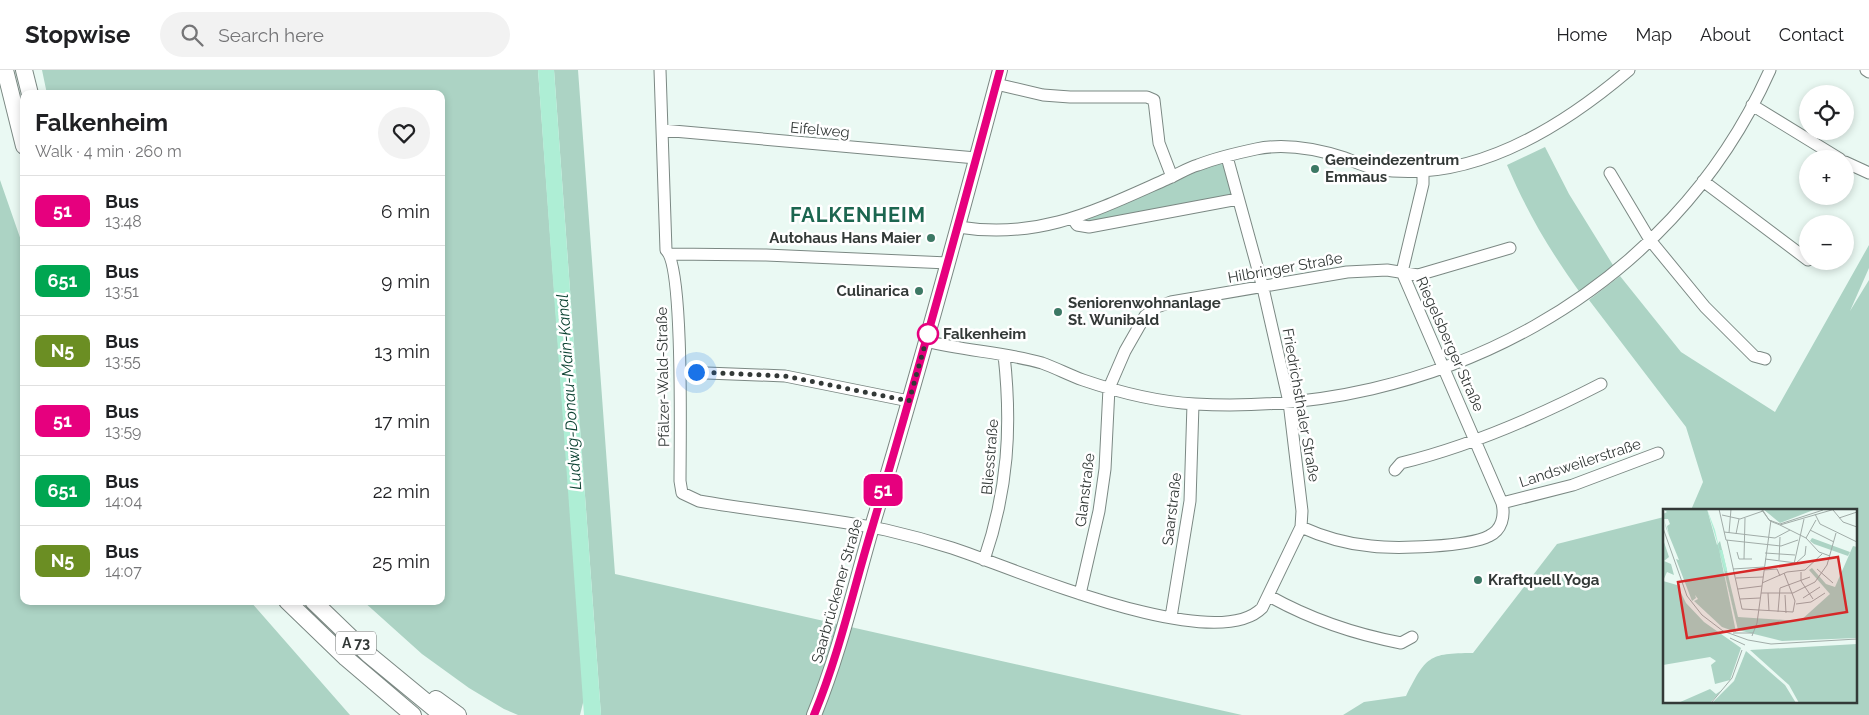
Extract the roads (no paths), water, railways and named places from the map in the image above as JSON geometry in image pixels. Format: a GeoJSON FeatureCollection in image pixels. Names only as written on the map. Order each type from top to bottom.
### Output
{"type":"FeatureCollection","features":[{"type":"Feature","properties":{"kind":"highway"},"geometry":{"type":"LineString","coordinates":[[5,70],[20,130]]}},
{"type":"Feature","properties":{"kind":"highway"},"geometry":{"type":"LineString","coordinates":[[24,70],[29,90]]}},
{"type":"Feature","properties":{"kind":"highway","name":"A 73"},"geometry":{"type":"LineString","coordinates":[[291,605],[367,677],[413,715]]}},
{"type":"Feature","properties":{"kind":"highway","name":"A 73"},"geometry":{"type":"LineString","coordinates":[[317,605],[402,683],[442,715]]}},
{"type":"Feature","properties":{"kind":"highway"},"geometry":{"type":"LineString","coordinates":[[367,677],[386,706],[396,715]]}},
{"type":"Feature","properties":{"kind":"highway","name":"A 73"},"geometry":{"type":"LineString","coordinates":[[402,683],[429,694],[458,715]]}},
{"type":"Feature","properties":{"kind":"main road","name":"Saarbrückener Straße"},"geometry":{"type":"LineString","coordinates":[[814,715],[832,665],[909,401],[1000,70]]}},
{"type":"Feature","properties":{"kind":"street","name":"Pfälzer-Wald-Straße"},"geometry":{"type":"LineString","coordinates":[[660,70],[666,250],[670,254],[677,306],[680,372],[680,481],[682,492],[699,501],[819,518],[872,528]]}},
{"type":"Feature","properties":{"kind":"street"},"geometry":{"type":"LineString","coordinates":[[958,227],[1012,230],[1073,219],[1198,165],[1258,148],[1288,147],[1320,150],[1376,169],[1423,172],[1462,164],[1532,139],[1579,109],[1629,70]]}},
{"type":"Feature","properties":{"kind":"street"},"geometry":{"type":"LineString","coordinates":[[926,341],[1043,364],[1109,388],[1193,404],[1289,402],[1372,389],[1446,369],[1516,338],[1555,316],[1615,272],[1650,240],[1703,181],[1752,105],[1770,70]]}},
{"type":"Feature","properties":{"kind":"street"},"geometry":{"type":"LineString","coordinates":[[996,84],[1043,95],[1148,97],[1154,100],[1159,143],[1172,177]]}},
{"type":"Feature","properties":{"kind":"street"},"geometry":{"type":"LineString","coordinates":[[1752,105],[1825,150]]}},
{"type":"Feature","properties":{"kind":"street","name":"Eifelweg"},"geometry":{"type":"LineString","coordinates":[[662,130],[976,158]]}},
{"type":"Feature","properties":{"kind":"street","name":"Friedrichsthaler Straße"},"geometry":{"type":"LineString","coordinates":[[872,528],[927,541],[1080,594],[1171,617],[1208,623],[1232,622],[1255,615],[1269,596],[1301,527],[1302,495],[1289,402],[1263,288],[1227,157]]}},
{"type":"Feature","properties":{"kind":"street"},"geometry":{"type":"LineString","coordinates":[[1854,166],[1869,173]]}},
{"type":"Feature","properties":{"kind":"street","name":"Riegelsberger Straße"},"geometry":{"type":"LineString","coordinates":[[1423,172],[1423,184],[1402,272],[1446,369],[1502,503]]}},
{"type":"Feature","properties":{"kind":"street"},"geometry":{"type":"LineString","coordinates":[[1610,173],[1650,240],[1705,307],[1754,356],[1765,359]]}},
{"type":"Feature","properties":{"kind":"street"},"geometry":{"type":"LineString","coordinates":[[1703,181],[1799,251]]}},
{"type":"Feature","properties":{"kind":"street"},"geometry":{"type":"LineString","coordinates":[[1073,219],[1076,224],[1089,227],[1238,199]]}},
{"type":"Feature","properties":{"kind":"street","name":"Hilbringer Straße"},"geometry":{"type":"LineString","coordinates":[[1109,388],[1125,351],[1145,316],[1156,307],[1171,302],[1263,288],[1347,272],[1387,270],[1418,275],[1510,248]]}},
{"type":"Feature","properties":{"kind":"street"},"geometry":{"type":"LineString","coordinates":[[670,254],[756,254],[948,263]]}},
{"type":"Feature","properties":{"kind":"street","name":"Bliesstraße"},"geometry":{"type":"LineString","coordinates":[[984,560],[996,526],[1008,447],[1009,402],[1004,355]]}},
{"type":"Feature","properties":{"kind":"street"},"geometry":{"type":"LineString","coordinates":[[680,372],[742,372],[785,376],[909,401]]}},
{"type":"Feature","properties":{"kind":"street"},"geometry":{"type":"LineString","coordinates":[[1395,470],[1402,464],[1440,454],[1545,413],[1600,384]]}},
{"type":"Feature","properties":{"kind":"street","name":"Glanstraße"},"geometry":{"type":"LineString","coordinates":[[1080,594],[1091,551],[1104,478],[1109,388]]}},
{"type":"Feature","properties":{"kind":"street","name":"Saarstraße"},"geometry":{"type":"LineString","coordinates":[[1171,617],[1190,501],[1193,404]]}},
{"type":"Feature","properties":{"kind":"street","name":"Landsweilerstraße"},"geometry":{"type":"LineString","coordinates":[[1502,503],[1573,484],[1658,453]]}},
{"type":"Feature","properties":{"kind":"street"},"geometry":{"type":"LineString","coordinates":[[1301,527],[1327,537],[1357,544],[1394,548],[1422,547],[1490,536],[1500,526],[1504,510],[1502,503]]}},
{"type":"Feature","properties":{"kind":"street"},"geometry":{"type":"LineString","coordinates":[[1269,596],[1318,620],[1381,639],[1401,643],[1412,636]]}},
{"type":"Feature","properties":{"kind":"water","name":"Ludwig-Donau-Main-Kanal"},"geometry":{"type":"Polygon","coordinates":[[[538,70],[554,70],[601,715],[584,715],[538,70]]]}},
{"type":"Feature","properties":{"kind":"place","name":"Gemeindezentrum Emmaus"},"geometry":{"type":"Point","coordinates":[1315,169]}},
{"type":"Feature","properties":{"kind":"place","name":"Autohaus Hans Maier"},"geometry":{"type":"Point","coordinates":[931,238]}},
{"type":"Feature","properties":{"kind":"place","name":"Culinarica"},"geometry":{"type":"Point","coordinates":[919,291]}},
{"type":"Feature","properties":{"kind":"place","name":"Seniorenwohnanlage St. Wunibald"},"geometry":{"type":"Point","coordinates":[1058,312]}},
{"type":"Feature","properties":{"kind":"place","name":"Falkenheim"},"geometry":{"type":"Point","coordinates":[928,334]}},
{"type":"Feature","properties":{"kind":"place","name":"Kraftquell Yoga"},"geometry":{"type":"Point","coordinates":[1478,580]}},
{"type":"Feature","properties":{"kind":"district","name":"FALKENHEIM"},"geometry":{"type":"Point","coordinates":[858,215]}}]}
